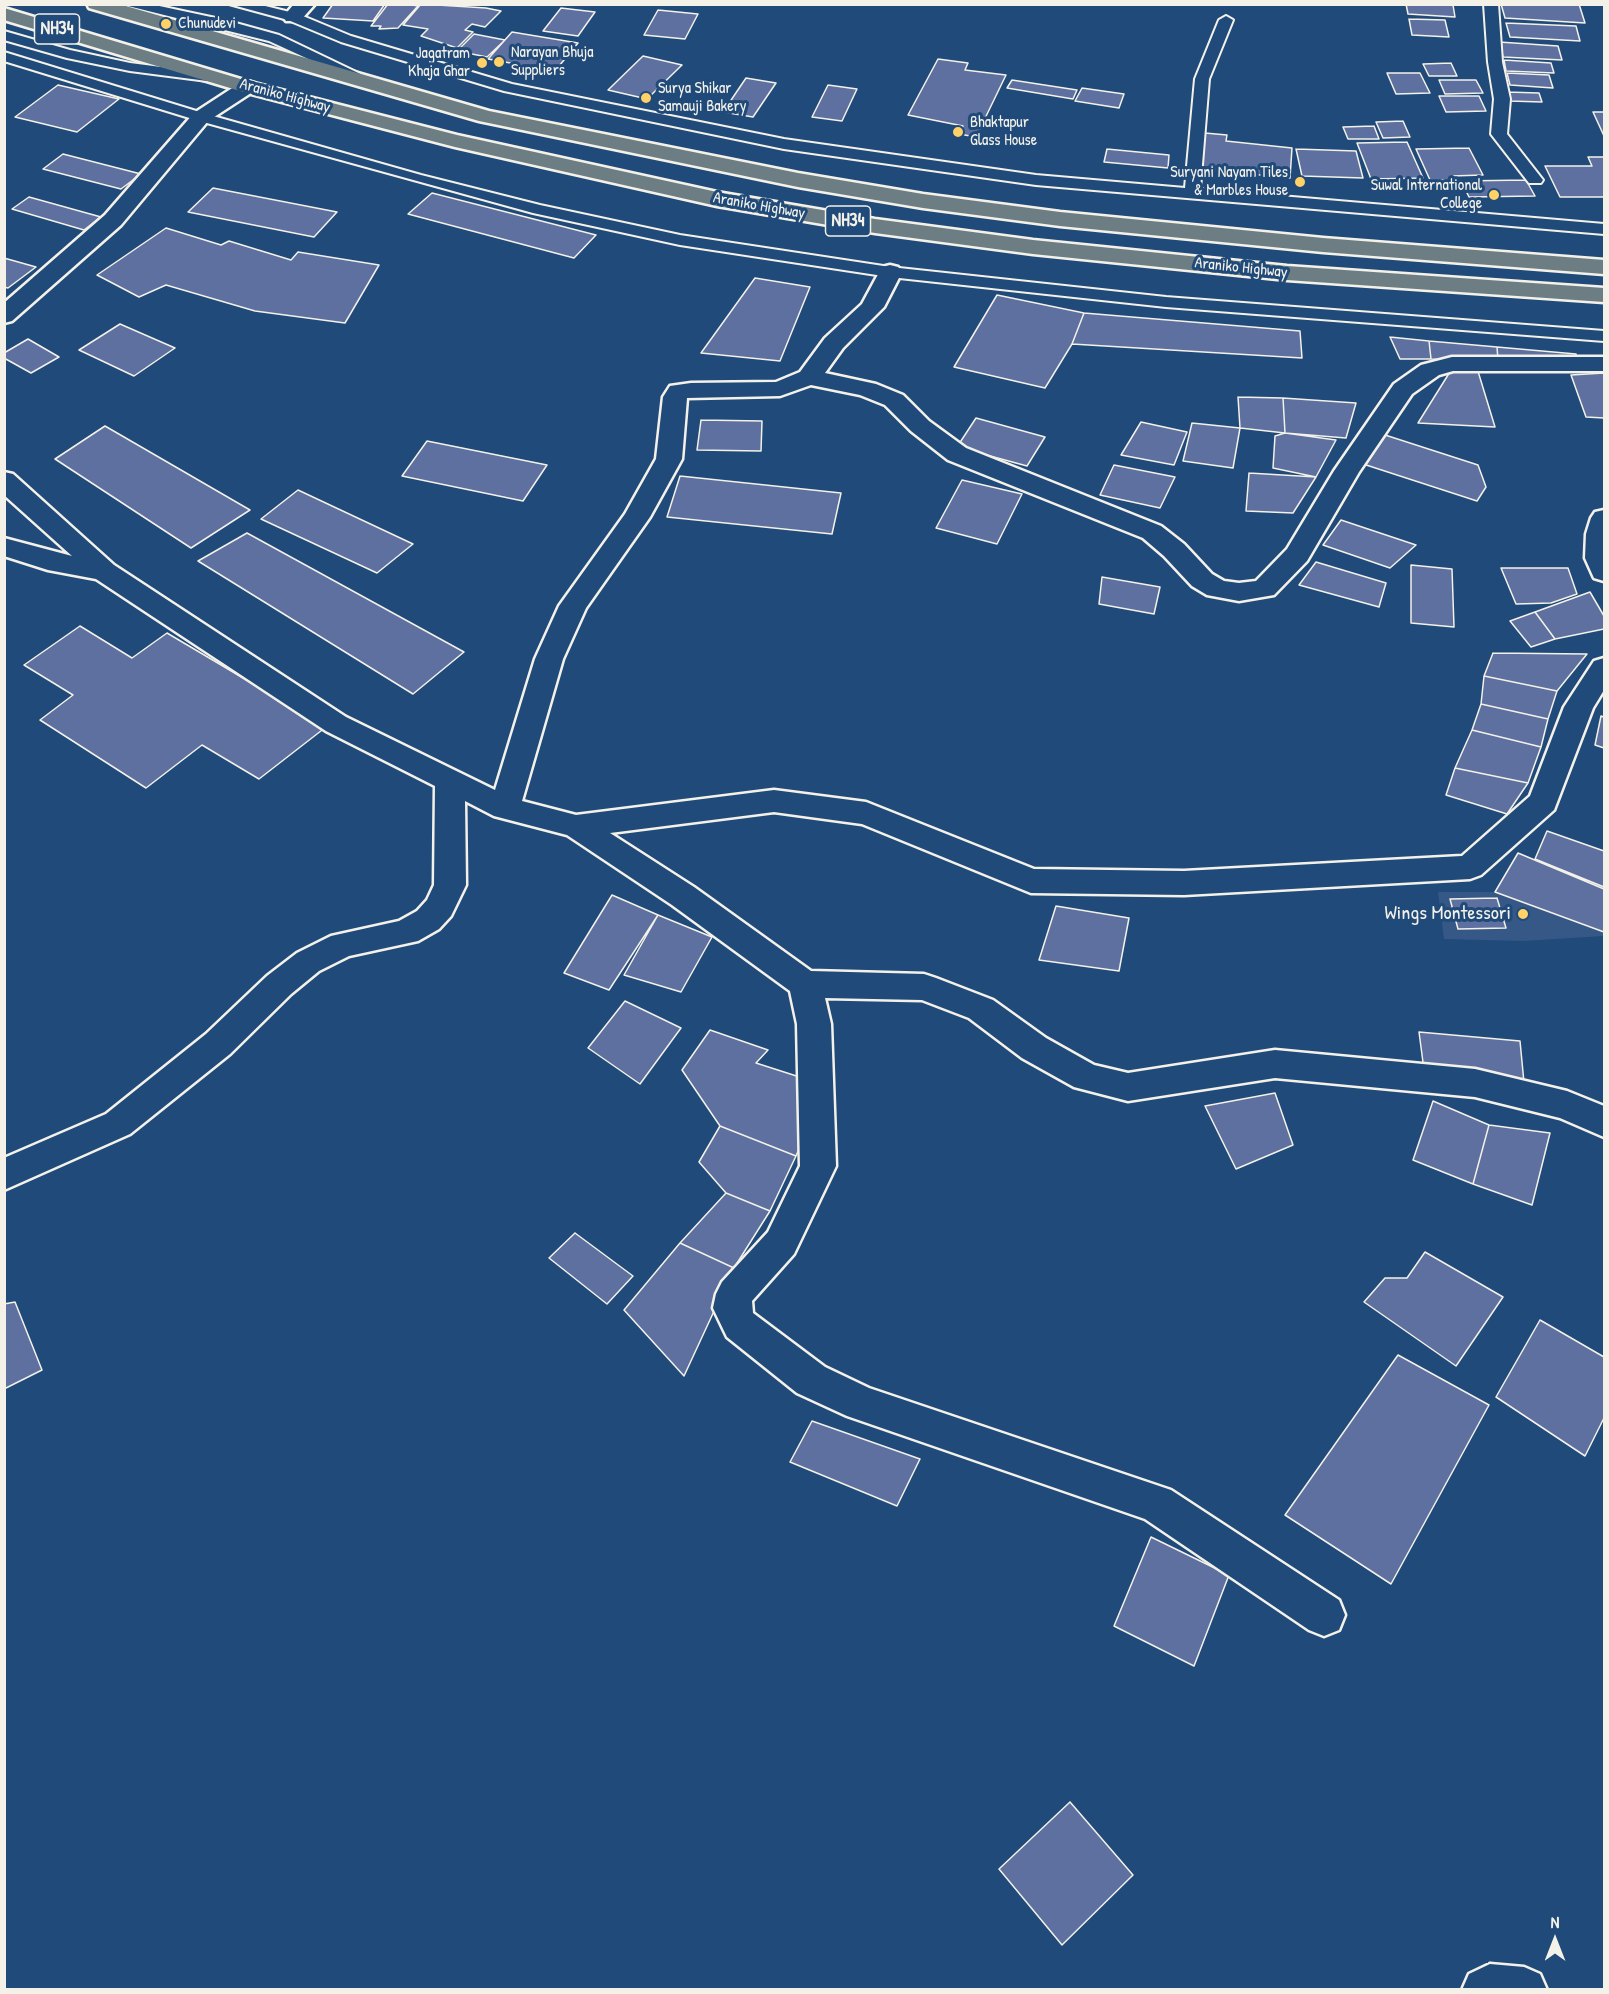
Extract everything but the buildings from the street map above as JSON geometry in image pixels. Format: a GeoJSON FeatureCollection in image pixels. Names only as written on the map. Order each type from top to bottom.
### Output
{"type":"FeatureCollection","features":[{"type":"Feature","properties":{"kind":"highway","name":"Araniko Highway"},"geometry":{"type":"LineString","coordinates":[[96,4],[391,91],[584,138],[798,180],[923,201],[1060,219],[1300,242],[1605,267]]}},
{"type":"Feature","properties":{"kind":"highway","name":"Araniko Highway"},"geometry":{"type":"LineString","coordinates":[[4,14],[223,80],[455,141],[717,199],[875,226],[1033,247],[1287,273],[1605,295]]}},
{"type":"Feature","properties":{"kind":"street"},"geometry":{"type":"LineString","coordinates":[[4,316],[113,220],[201,117],[248,87]]}},
{"type":"Feature","properties":{"kind":"street"},"geometry":{"type":"LineString","coordinates":[[505,807],[549,658],[573,606],[637,517],[669,459],[675,397],[679,391],[780,389],[809,377],[834,343],[872,307],[890,272]]}},
{"type":"Feature","properties":{"kind":"street"},"geometry":{"type":"LineString","coordinates":[[809,377],[867,389],[894,400],[920,426],[957,454],[1152,532],[1174,550],[1202,580],[1217,589],[1239,592],[1264,589],[1297,555],[1347,471],[1403,389],[1430,370],[1452,364],[1605,364]]}},
{"type":"Feature","properties":{"kind":"street"},"geometry":{"type":"LineString","coordinates":[[4,480],[104,571],[336,724],[505,807],[576,826],[683,896],[805,984],[924,987],[981,1010],[1034,1048],[1086,1077],[1128,1087],[1275,1064],[1475,1083],[1567,1105],[1605,1122]]}},
{"type":"Feature","properties":{"kind":"street"},"geometry":{"type":"LineString","coordinates":[[1605,518],[1599,534],[1599,558],[1605,572]]}},
{"type":"Feature","properties":{"kind":"street"},"geometry":{"type":"LineString","coordinates":[[4,547],[48,561],[104,571]]}},
{"type":"Feature","properties":{"kind":"street"},"geometry":{"type":"LineString","coordinates":[[576,826],[774,801],[867,813],[1031,881],[1184,883],[1470,867],[1543,802],[1579,707],[1605,668]]}},
{"type":"Feature","properties":{"kind":"street"},"geometry":{"type":"LineString","coordinates":[[4,1175],[118,1124],[218,1044],[279,985],[308,962],[342,945],[407,932],[428,920],[440,907],[450,885],[450,780]]}},
{"type":"Feature","properties":{"kind":"street"},"geometry":{"type":"LineString","coordinates":[[805,984],[814,1024],[818,1166],[782,1243],[735,1294],[732,1308],[740,1325],[811,1380],[861,1403],[1157,1504],[1324,1616]]}},
{"type":"Feature","properties":{"kind":"street"},"geometry":{"type":"LineString","coordinates":[[1485,1989],[1490,1987],[1524,1989]]}},
{"type":"Feature","properties":{"kind":"lane"},"geometry":{"type":"LineString","coordinates":[[128,4],[225,24],[274,38],[391,91]]}},
{"type":"Feature","properties":{"kind":"lane"},"geometry":{"type":"LineString","coordinates":[[236,4],[299,11],[346,39],[426,65],[509,88],[635,116],[784,144],[927,167],[1036,180],[1605,229]]}},
{"type":"Feature","properties":{"kind":"lane"},"geometry":{"type":"LineString","coordinates":[[1491,4],[1495,62],[1502,99],[1499,134],[1535,180]]}},
{"type":"Feature","properties":{"kind":"lane"},"geometry":{"type":"LineString","coordinates":[[1192,195],[1202,79],[1226,20]]}},
{"type":"Feature","properties":{"kind":"lane"},"geometry":{"type":"LineString","coordinates":[[4,34],[67,54],[130,67],[223,80]]}},
{"type":"Feature","properties":{"kind":"lane"},"geometry":{"type":"LineString","coordinates":[[4,56],[201,117],[539,210],[680,240],[890,272],[1166,302],[1605,336]]}},
{"type":"Feature","properties":{"kind":"shaded area","name":"Wings Montessori"},"geometry":{"type":"Polygon","coordinates":[[[1518,853],[1604,889],[1604,936],[1523,941],[1444,939],[1438,892],[1495,892],[1518,853]]]}},
{"type":"Feature","properties":{"kind":"place","name":"Chunudevi"},"geometry":{"type":"Point","coordinates":[166,24]}},
{"type":"Feature","properties":{"kind":"place","name":"Narayan Bhuja Suppliers"},"geometry":{"type":"Point","coordinates":[499,62]}},
{"type":"Feature","properties":{"kind":"place","name":"Jagatram Khaja Ghar"},"geometry":{"type":"Point","coordinates":[482,63]}},
{"type":"Feature","properties":{"kind":"place","name":"Surya Shikar Samauji Bakery"},"geometry":{"type":"Point","coordinates":[646,98]}},
{"type":"Feature","properties":{"kind":"place","name":"Bhaktapur Glass House"},"geometry":{"type":"Point","coordinates":[958,132]}},
{"type":"Feature","properties":{"kind":"place","name":"Suryani Nayam Tiles & Marbles House"},"geometry":{"type":"Point","coordinates":[1300,182]}},
{"type":"Feature","properties":{"kind":"place","name":"Suwal International College"},"geometry":{"type":"Point","coordinates":[1494,195]}},
{"type":"Feature","properties":{"kind":"place","name":"Wings Montessori"},"geometry":{"type":"Point","coordinates":[1523,914]}}]}
